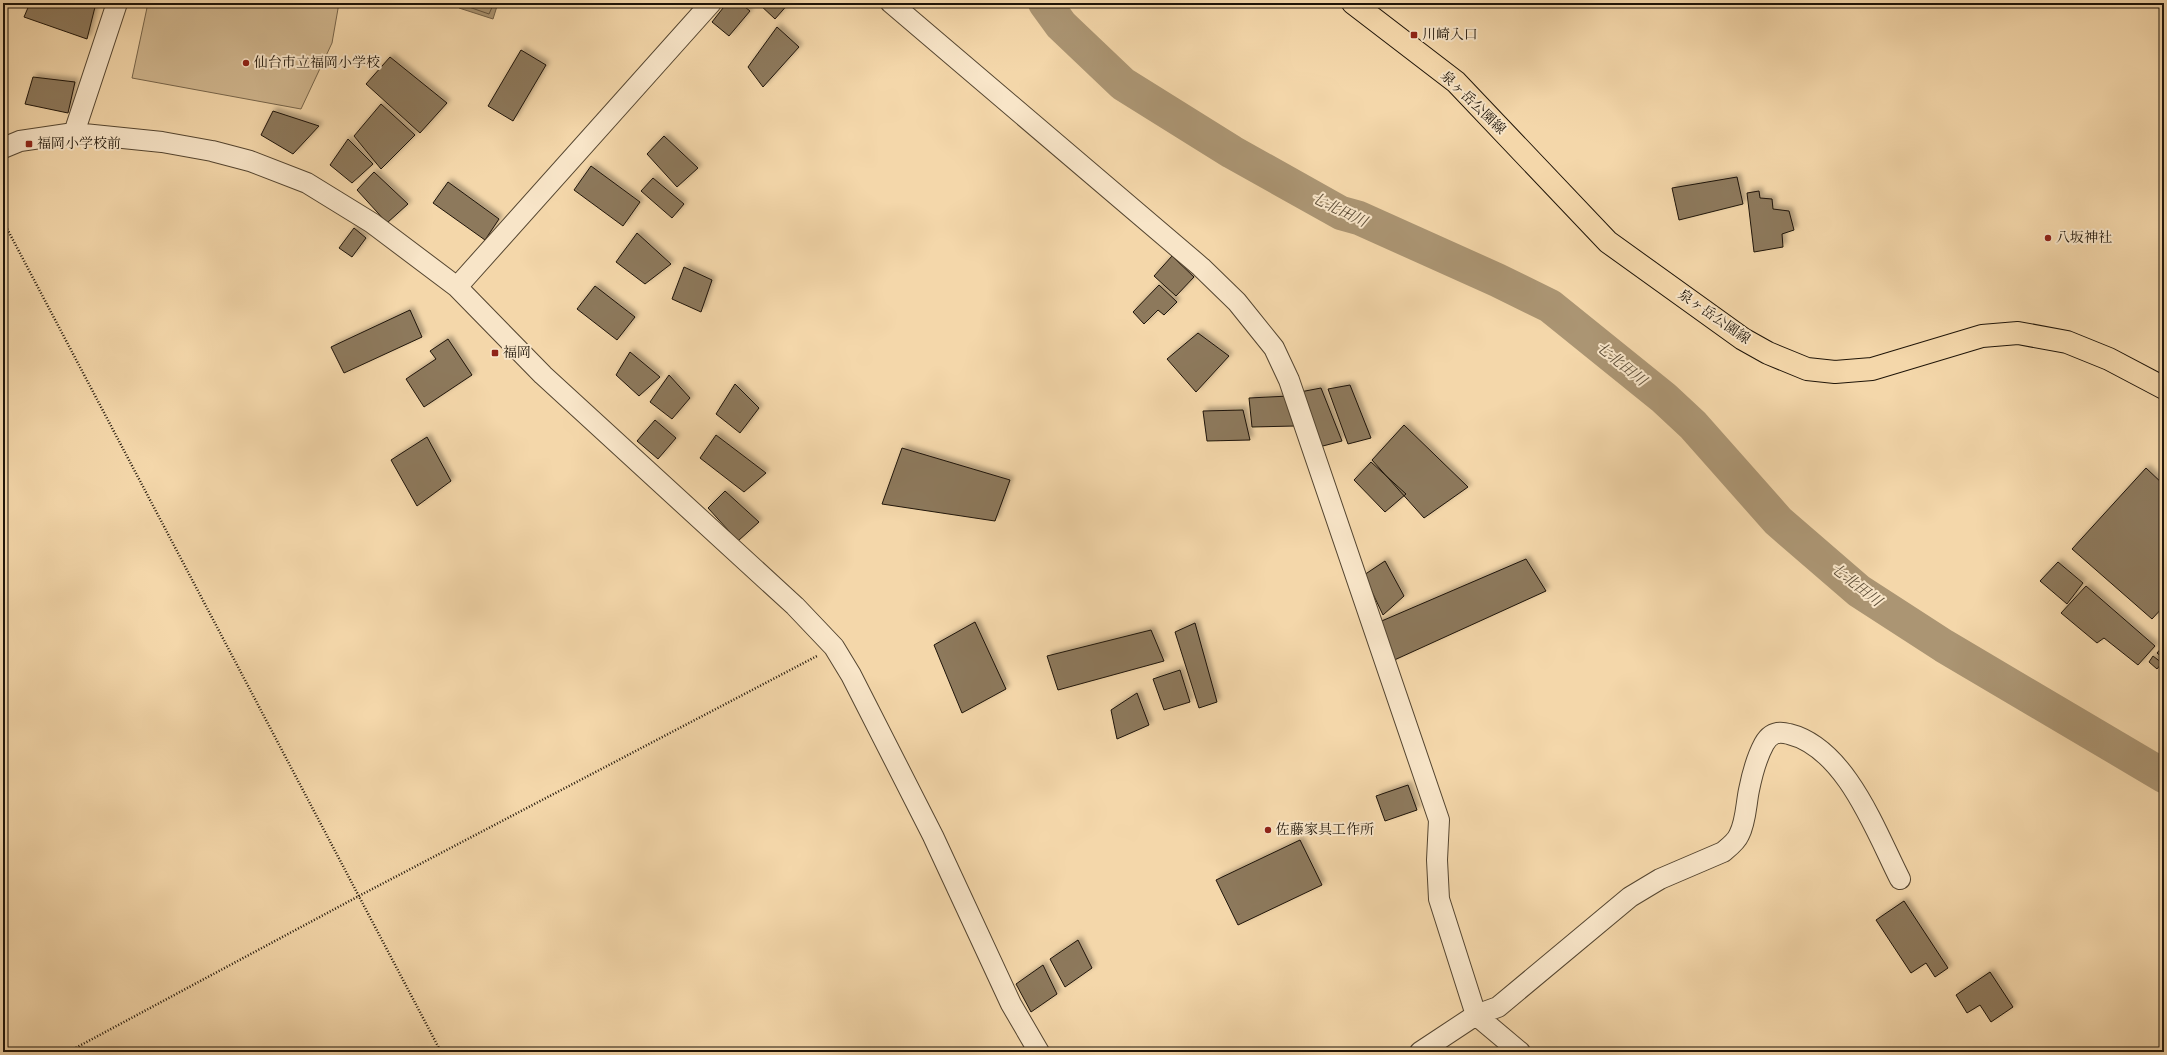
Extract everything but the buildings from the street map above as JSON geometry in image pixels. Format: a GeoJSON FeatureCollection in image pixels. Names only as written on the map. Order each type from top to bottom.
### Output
{"type":"FeatureCollection","features":[{"type":"Feature","properties":{"kind":"main road","name":"泉ヶ岳公園線"},"geometry":{"type":"LineString","coordinates":[[1353,3],[1456,82],[1608,242],[1743,339],[1768,353],[1806,369],[1835,372],[1872,368],[1982,336],[2018,333],[2067,342],[2109,359],[2164,388]]}},
{"type":"Feature","properties":{"kind":"street"},"geometry":{"type":"LineString","coordinates":[[74,133],[118,3]]}},
{"type":"Feature","properties":{"kind":"street"},"geometry":{"type":"LineString","coordinates":[[457,287],[711,3]]}},
{"type":"Feature","properties":{"kind":"street"},"geometry":{"type":"LineString","coordinates":[[891,3],[1201,267],[1237,302],[1274,348],[1289,380],[1439,820],[1437,860],[1439,899],[1476,1015],[1520,1052]]}},
{"type":"Feature","properties":{"kind":"street"},"geometry":{"type":"LineString","coordinates":[[3,148],[20,141],[74,133],[162,142],[212,151],[280,172],[307,183],[372,223],[457,287],[543,375],[795,606],[834,647],[851,675],[933,836],[1011,1004],[1039,1052]]}},
{"type":"Feature","properties":{"kind":"street"},"geometry":{"type":"LineString","coordinates":[[1420,1052],[1476,1015],[1498,1007],[1630,897],[1660,880],[1723,852],[1729,847],[1740,834],[1749,789],[1760,754],[1769,737],[1776,732],[1784,732],[1809,740],[1842,773],[1863,806],[1900,880]]}},
{"type":"Feature","properties":{"kind":"path"},"geometry":{"type":"LineString","coordinates":[[3,221],[357,897],[441,1052]]}},
{"type":"Feature","properties":{"kind":"path"},"geometry":{"type":"LineString","coordinates":[[68,1052],[357,897],[834,647]]}},
{"type":"Feature","properties":{"kind":"shaded area"},"geometry":{"type":"Polygon","coordinates":[[[148,3],[339,3],[332,43],[301,109],[132,78],[148,3]]]}},
{"type":"Feature","properties":{"kind":"water"},"geometry":{"type":"Polygon","coordinates":[[[461,3],[498,3],[493,19],[459,8],[461,3]]]}},
{"type":"Feature","properties":{"kind":"waterway","name":"七北田川"},"geometry":{"type":"LineString","coordinates":[[1045,3],[1061,25],[1123,84],[1232,152],[1341,213],[1359,218],[1497,280],[1550,306],[1664,398],[1693,425],[1778,521],[1859,591],[1944,646],[2164,776]]}},
{"type":"Feature","properties":{"kind":"place","name":"川崎入口"},"geometry":{"type":"Point","coordinates":[1414,35]}},
{"type":"Feature","properties":{"kind":"place","name":"仙台市立福岡小学校"},"geometry":{"type":"Point","coordinates":[246,63]}},
{"type":"Feature","properties":{"kind":"place","name":"福岡小学校前"},"geometry":{"type":"Point","coordinates":[29,144]}},
{"type":"Feature","properties":{"kind":"place","name":"八坂神社"},"geometry":{"type":"Point","coordinates":[2048,238]}},
{"type":"Feature","properties":{"kind":"place","name":"福岡"},"geometry":{"type":"Point","coordinates":[495,353]}},
{"type":"Feature","properties":{"kind":"place","name":"佐藤家具工作所"},"geometry":{"type":"Point","coordinates":[1268,830]}}]}
